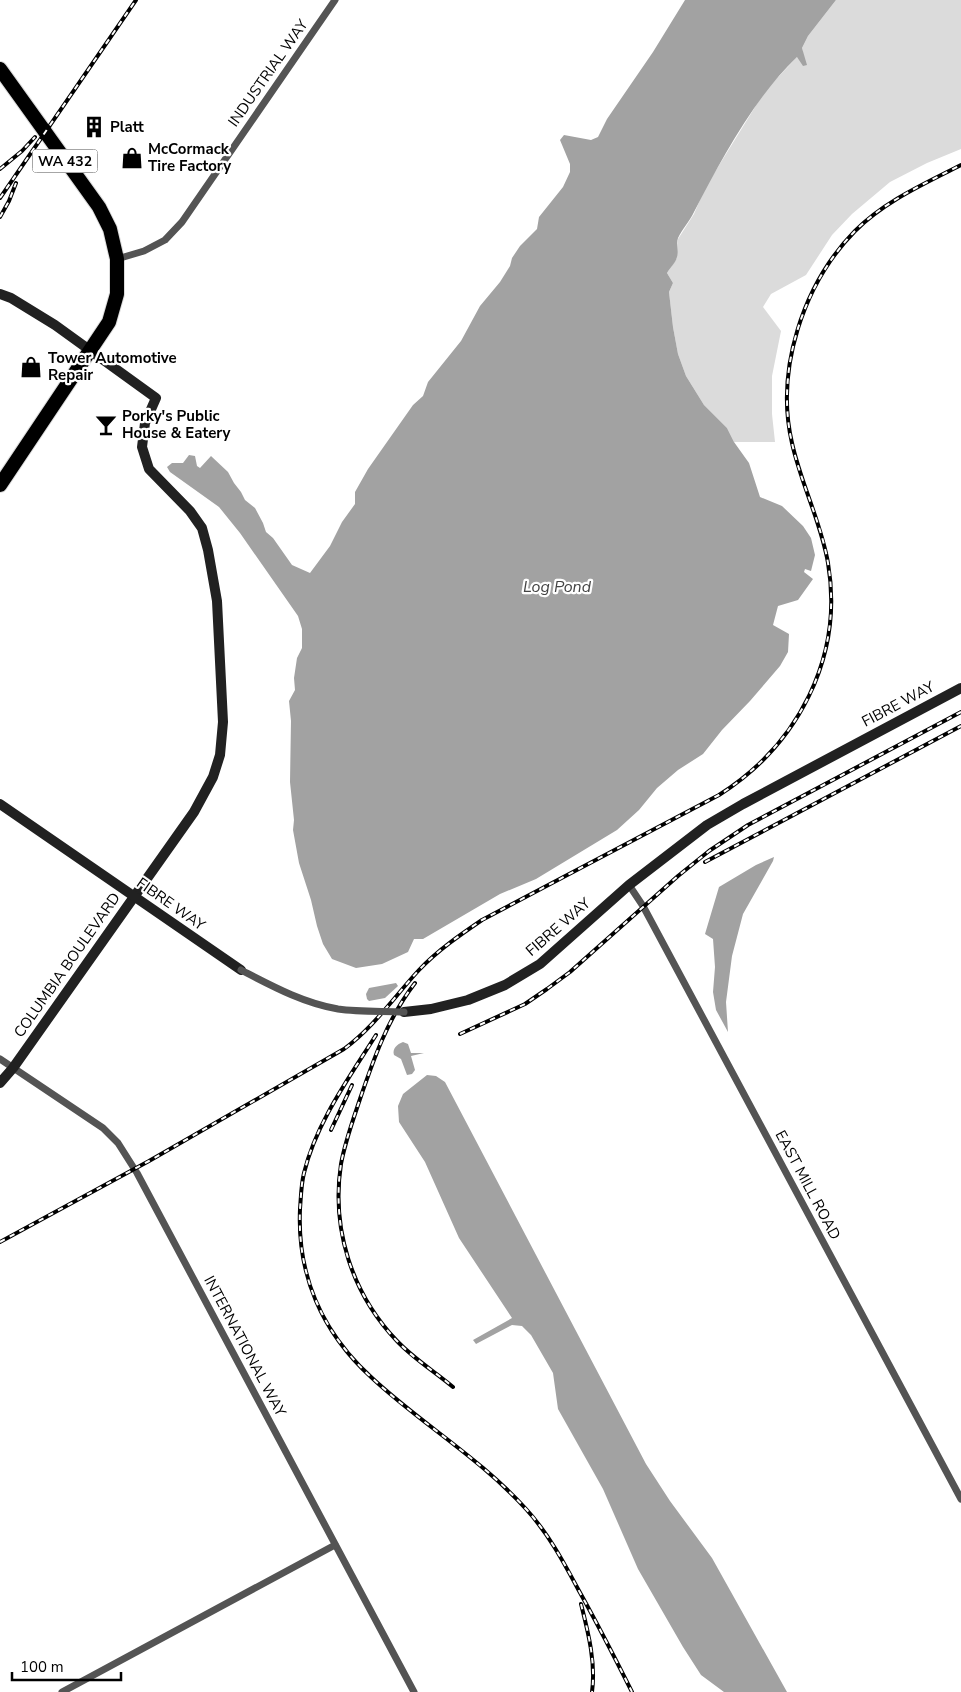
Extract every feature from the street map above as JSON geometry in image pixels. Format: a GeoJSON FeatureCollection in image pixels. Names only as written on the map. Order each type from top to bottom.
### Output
{"type":"FeatureCollection","features":[{"type":"Feature","properties":{"kind":"highway","name":"WA 432"},"geometry":{"type":"LineString","coordinates":[[0,69],[98,207],[110,229],[117,259],[117,294],[109,322],[0,486]]}},
{"type":"Feature","properties":{"kind":"street","name":"INDUSTRIAL WAY"},"geometry":{"type":"LineString","coordinates":[[117,259],[144,251],[165,240],[182,222],[335,0]]}},
{"type":"Feature","properties":{"kind":"street"},"geometry":{"type":"LineString","coordinates":[[0,294],[11,298],[55,325],[91,351]]}},
{"type":"Feature","properties":{"kind":"street","name":"COLUMBIA BOULEVARD"},"geometry":{"type":"LineString","coordinates":[[0,1083],[13,1068],[194,812],[213,778],[220,755],[223,722],[217,601],[202,528],[190,511],[149,469],[142,447],[145,423],[156,398],[91,351]]}},
{"type":"Feature","properties":{"kind":"street","name":"FIBRE WAY"},"geometry":{"type":"LineString","coordinates":[[0,804],[241,970],[279,990],[314,1003],[338,1009],[404,1012],[431,1009],[468,1000],[504,985],[540,964],[629,885],[714,821],[961,688]]}},
{"type":"Feature","properties":{"kind":"street","name":"EAST MILL ROAD"},"geometry":{"type":"LineString","coordinates":[[629,885],[643,906],[961,1498]]}},
{"type":"Feature","properties":{"kind":"street","name":"INTERNATIONAL WAY"},"geometry":{"type":"LineString","coordinates":[[0,1058],[103,1128],[118,1144],[146,1191],[414,1692]]}},
{"type":"Feature","properties":{"kind":"street"},"geometry":{"type":"LineString","coordinates":[[62,1692],[335,1545]]}},
{"type":"Feature","properties":{"kind":"shaded area"},"geometry":{"type":"Polygon","coordinates":[[[836,0],[961,0],[961,149],[927,163],[890,182],[852,214],[832,235],[806,275],[771,294],[763,307],[781,331],[772,376],[772,414],[775,442],[734,442],[727,428],[704,405],[686,376],[678,354],[673,327],[669,292],[673,283],[667,273],[677,258],[678,239],[694,214],[705,188],[765,91],[797,57],[804,58],[802,48],[808,36],[836,0]]]}},
{"type":"Feature","properties":{"kind":"water","name":"Log Pond"},"geometry":{"type":"Polygon","coordinates":[[[685,0],[836,0],[808,36],[802,48],[807,65],[803,66],[797,57],[781,73],[740,130],[677,240],[678,252],[676,259],[667,273],[673,283],[669,292],[673,327],[678,354],[686,376],[704,405],[727,428],[734,442],[749,463],[760,497],[782,506],[803,526],[811,538],[815,555],[811,571],[805,569],[804,572],[813,579],[798,600],[778,606],[773,625],[789,634],[788,652],[780,666],[722,730],[703,754],[678,770],[657,788],[639,810],[617,830],[536,879],[500,894],[423,939],[414,939],[408,952],[382,964],[356,968],[332,959],[323,944],[299,863],[293,830],[294,820],[290,782],[291,721],[289,701],[295,690],[294,678],[297,658],[302,648],[302,629],[298,616],[240,533],[219,507],[170,472],[167,467],[172,463],[183,463],[189,455],[195,456],[197,466],[200,468],[211,456],[228,472],[245,500],[255,508],[266,532],[273,538],[292,565],[310,573],[330,546],[342,522],[355,504],[355,492],[368,469],[413,405],[423,396],[428,382],[461,341],[480,306],[500,282],[520,246],[537,229],[539,217],[563,187],[570,172],[570,164],[560,140],[564,135],[591,140],[598,137],[607,119],[653,52],[685,0]]]}},
{"type":"Feature","properties":{"kind":"water"},"geometry":{"type":"Polygon","coordinates":[[[774,857],[743,914],[732,956],[726,1002],[728,1032],[716,1010],[713,992],[715,967],[713,939],[705,934],[719,887],[756,865],[774,857]]]}},
{"type":"Feature","properties":{"kind":"water"},"geometry":{"type":"Polygon","coordinates":[[[396,983],[398,986],[385,998],[369,1001],[367,999],[366,994],[369,988],[396,983]]]}},
{"type":"Feature","properties":{"kind":"water"},"geometry":{"type":"Polygon","coordinates":[[[403,1042],[408,1044],[411,1053],[424,1053],[411,1056],[415,1070],[412,1074],[407,1075],[401,1059],[394,1055],[396,1047],[403,1042]]]}},
{"type":"Feature","properties":{"kind":"water"},"geometry":{"type":"Polygon","coordinates":[[[427,1075],[436,1076],[445,1082],[646,1464],[670,1501],[712,1558],[787,1692],[724,1692],[701,1675],[638,1569],[603,1489],[558,1409],[553,1373],[531,1335],[522,1326],[512,1325],[476,1344],[473,1340],[512,1318],[459,1238],[425,1162],[399,1122],[398,1106],[403,1094],[427,1075]]]}},
{"type":"Feature","properties":{"kind":"railway"},"geometry":{"type":"LineString","coordinates":[[0,198],[136,0]]}},
{"type":"Feature","properties":{"kind":"railway"},"geometry":{"type":"LineString","coordinates":[[0,169],[22,151],[35,137]]}},
{"type":"Feature","properties":{"kind":"railway"},"geometry":{"type":"LineString","coordinates":[[0,1242],[149,1161],[344,1049],[365,1031],[426,963],[441,949],[466,931],[482,920],[719,795],[747,775],[772,751],[792,724],[809,696],[821,665],[829,632],[831,598],[828,563],[816,518],[800,473],[792,443],[788,415],[787,387],[791,358],[798,330],[808,302],[821,276],[837,252],[855,231],[892,202],[961,165]]}},
{"type":"Feature","properties":{"kind":"railway"},"geometry":{"type":"LineString","coordinates":[[0,217],[16,183]]}},
{"type":"Feature","properties":{"kind":"railway"},"geometry":{"type":"LineString","coordinates":[[460,1034],[525,1004],[547,989],[570,972],[678,876],[709,851],[748,825],[961,712]]}},
{"type":"Feature","properties":{"kind":"railway"},"geometry":{"type":"LineString","coordinates":[[705,862],[961,726]]}},
{"type":"Feature","properties":{"kind":"railway"},"geometry":{"type":"LineString","coordinates":[[415,983],[389,1024],[352,1123],[341,1164],[339,1212],[342,1236],[348,1259],[368,1303],[381,1323],[417,1359],[453,1387]]}},
{"type":"Feature","properties":{"kind":"railway"},"geometry":{"type":"LineString","coordinates":[[376,1035],[334,1101],[309,1154],[304,1173],[300,1209],[300,1233],[308,1279],[316,1301],[339,1341],[371,1377],[409,1410],[489,1473],[534,1518],[567,1568],[632,1692]]}},
{"type":"Feature","properties":{"kind":"railway"},"geometry":{"type":"LineString","coordinates":[[331,1130],[352,1085]]}},
{"type":"Feature","properties":{"kind":"railway"},"geometry":{"type":"LineString","coordinates":[[581,1604],[592,1658],[592,1692]]}},
{"type":"Feature","properties":{"kind":"place","name":"Platt"},"geometry":{"type":"Point","coordinates":[94,127]}},
{"type":"Feature","properties":{"kind":"place","name":"McCormack Tire Factory"},"geometry":{"type":"Point","coordinates":[132,158]}},
{"type":"Feature","properties":{"kind":"place","name":"Tower Automotive Repair"},"geometry":{"type":"Point","coordinates":[31,367]}},
{"type":"Feature","properties":{"kind":"place","name":"Porky's Public House & Eatery"},"geometry":{"type":"Point","coordinates":[106,425]}}]}
